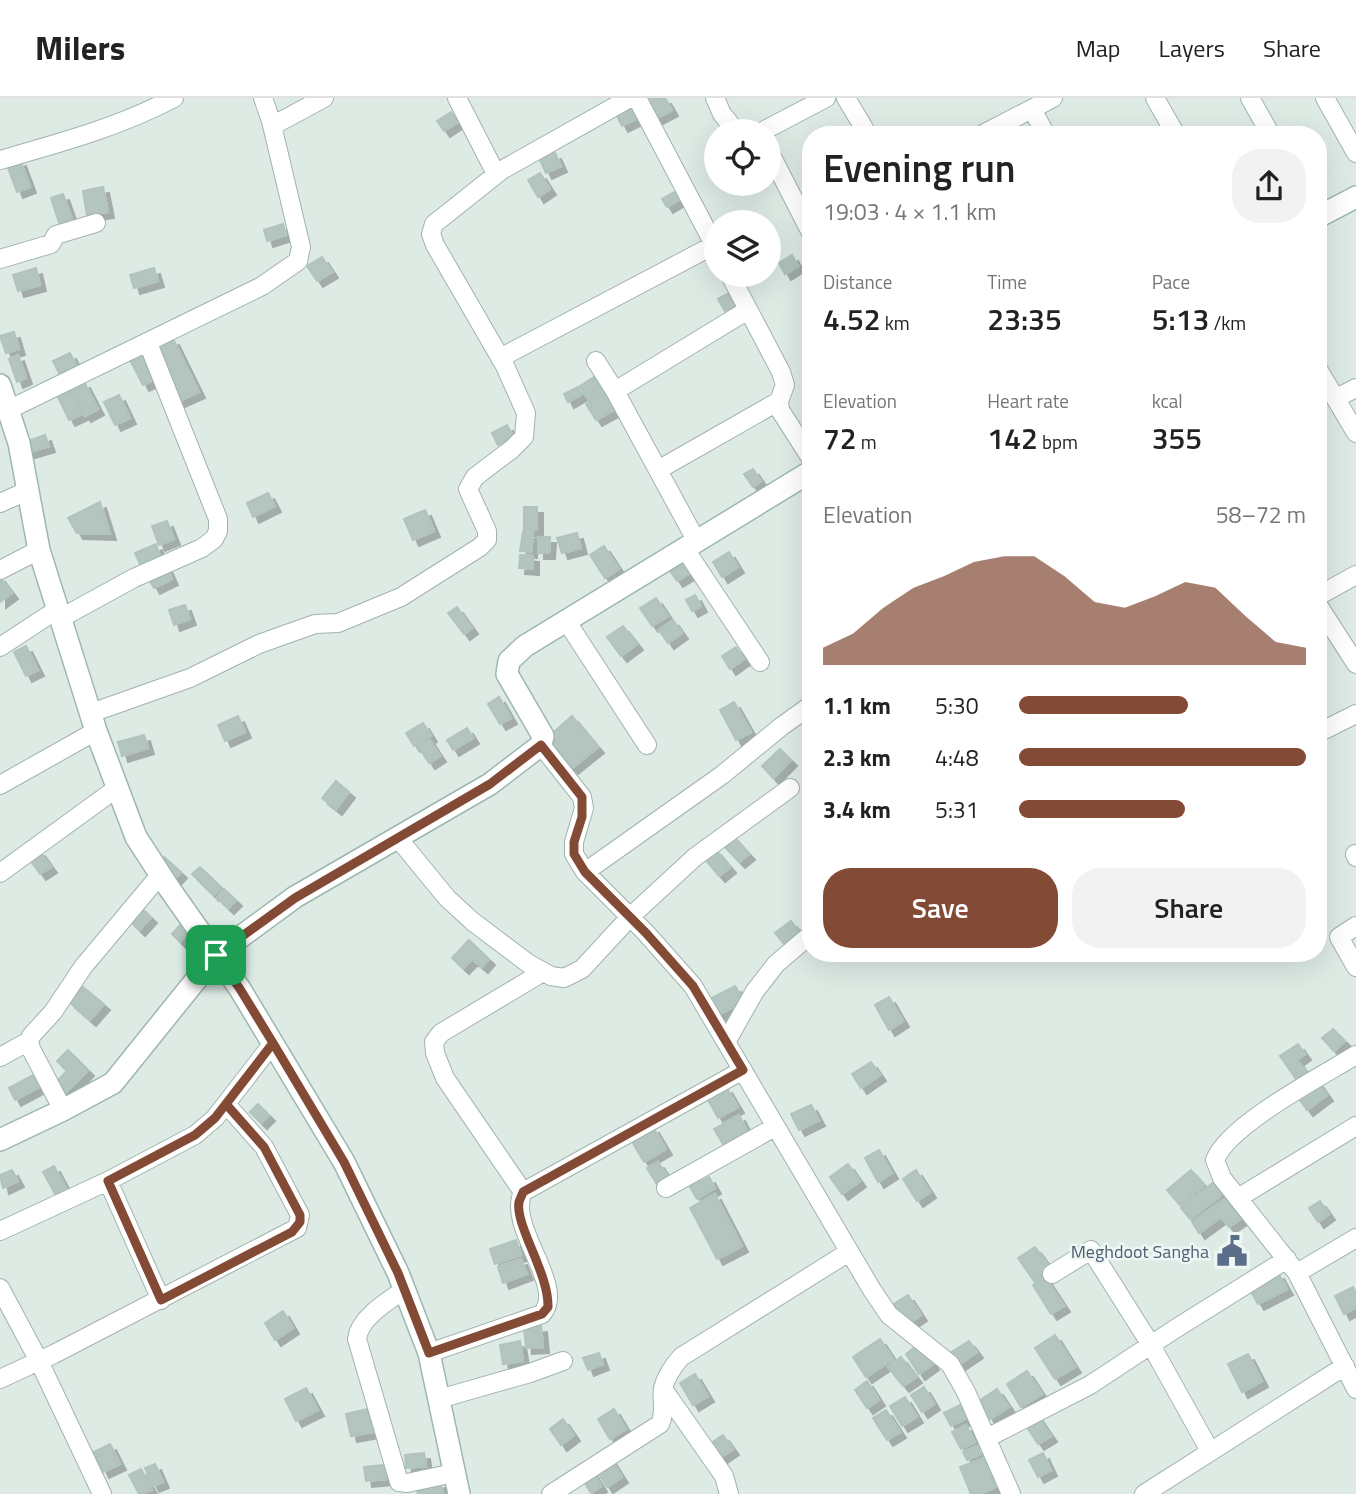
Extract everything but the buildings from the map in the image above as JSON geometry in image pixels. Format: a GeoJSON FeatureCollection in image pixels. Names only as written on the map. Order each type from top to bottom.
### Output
{"type":"FeatureCollection","features":[{"type":"Feature","properties":{"kind":"street"},"geometry":{"type":"LineString","coordinates":[[0,160],[85,136],[154,109],[174,98]]}},
{"type":"Feature","properties":{"kind":"street"},"geometry":{"type":"LineString","coordinates":[[7,421],[148,343],[262,286],[298,261],[300,247],[263,98]]}},
{"type":"Feature","properties":{"kind":"street"},"geometry":{"type":"LineString","coordinates":[[272,127],[324,98]]}},
{"type":"Feature","properties":{"kind":"street"},"geometry":{"type":"LineString","coordinates":[[457,98],[496,174]]}},
{"type":"Feature","properties":{"kind":"street"},"geometry":{"type":"LineString","coordinates":[[0,785],[94,722],[259,644],[315,624],[338,624],[401,597],[487,540],[486,531],[468,489],[475,477],[524,437],[526,413],[500,358],[435,245],[431,234],[434,224],[496,174],[630,98]]}},
{"type":"Feature","properties":{"kind":"street"},"geometry":{"type":"LineString","coordinates":[[637,98],[704,226]]}},
{"type":"Feature","properties":{"kind":"street"},"geometry":{"type":"LineString","coordinates":[[715,98],[726,119]]}},
{"type":"Feature","properties":{"kind":"street"},"geometry":{"type":"LineString","coordinates":[[781,122],[826,98]]}},
{"type":"Feature","properties":{"kind":"street"},"geometry":{"type":"LineString","coordinates":[[846,98],[862,126]]}},
{"type":"Feature","properties":{"kind":"street"},"geometry":{"type":"LineString","coordinates":[[999,126],[1053,98]]}},
{"type":"Feature","properties":{"kind":"street"},"geometry":{"type":"LineString","coordinates":[[1154,98],[1171,126]]}},
{"type":"Feature","properties":{"kind":"street"},"geometry":{"type":"LineString","coordinates":[[1250,98],[1266,126]]}},
{"type":"Feature","properties":{"kind":"street"},"geometry":{"type":"LineString","coordinates":[[1325,98],[1356,152]]}},
{"type":"Feature","properties":{"kind":"street"},"geometry":{"type":"LineString","coordinates":[[1032,109],[1041,126]]}},
{"type":"Feature","properties":{"kind":"street"},"geometry":{"type":"LineString","coordinates":[[781,174],[802,215]]}},
{"type":"Feature","properties":{"kind":"street"},"geometry":{"type":"LineString","coordinates":[[1327,212],[1356,197]]}},
{"type":"Feature","properties":{"kind":"street"},"geometry":{"type":"LineString","coordinates":[[0,259],[51,244],[56,234],[96,223]]}},
{"type":"Feature","properties":{"kind":"street"},"geometry":{"type":"LineString","coordinates":[[500,358],[704,253]]}},
{"type":"Feature","properties":{"kind":"street"},"geometry":{"type":"LineString","coordinates":[[736,287],[785,385],[779,401],[780,410],[802,444]]}},
{"type":"Feature","properties":{"kind":"street"},"geometry":{"type":"LineString","coordinates":[[615,391],[748,310]]}},
{"type":"Feature","properties":{"kind":"street"},"geometry":{"type":"LineString","coordinates":[[0,647],[60,614],[202,548],[214,539],[218,531],[218,519],[148,343]]}},
{"type":"Feature","properties":{"kind":"street"},"geometry":{"type":"LineString","coordinates":[[596,361],[658,470],[691,545],[760,662]]}},
{"type":"Feature","properties":{"kind":"street"},"geometry":{"type":"LineString","coordinates":[[1327,384],[1356,433]]}},
{"type":"Feature","properties":{"kind":"street"},"geometry":{"type":"LineString","coordinates":[[0,385],[7,421],[19,443],[39,550],[94,722],[136,837],[164,882],[240,989],[344,1162],[404,1290],[429,1353],[459,1494]]}},
{"type":"Feature","properties":{"kind":"street"},"geometry":{"type":"LineString","coordinates":[[1336,398],[1356,388]]}},
{"type":"Feature","properties":{"kind":"street"},"geometry":{"type":"LineString","coordinates":[[658,470],[779,401]]}},
{"type":"Feature","properties":{"kind":"street"},"geometry":{"type":"LineString","coordinates":[[0,1140],[113,1083],[216,955],[295,898],[490,784],[541,745],[543,736],[507,674],[507,665],[525,646],[802,477]]}},
{"type":"Feature","properties":{"kind":"street"},"geometry":{"type":"LineString","coordinates":[[0,503],[27,491]]}},
{"type":"Feature","properties":{"kind":"street"},"geometry":{"type":"LineString","coordinates":[[0,570],[39,550]]}},
{"type":"Feature","properties":{"kind":"street"},"geometry":{"type":"LineString","coordinates":[[1327,591],[1356,575]]}},
{"type":"Feature","properties":{"kind":"street"},"geometry":{"type":"LineString","coordinates":[[1327,619],[1356,664]]}},
{"type":"Feature","properties":{"kind":"street"},"geometry":{"type":"LineString","coordinates":[[567,622],[647,745]]}},
{"type":"Feature","properties":{"kind":"street"},"geometry":{"type":"LineString","coordinates":[[585,872],[722,775],[802,712]]}},
{"type":"Feature","properties":{"kind":"street"},"geometry":{"type":"LineString","coordinates":[[1327,728],[1356,714]]}},
{"type":"Feature","properties":{"kind":"street"},"geometry":{"type":"LineString","coordinates":[[541,745],[582,797],[582,817],[574,842],[574,854],[585,872],[631,917],[693,986],[849,1252],[889,1315],[950,1364],[966,1392],[1011,1494]]}},
{"type":"Feature","properties":{"kind":"street"},"geometry":{"type":"LineString","coordinates":[[0,873],[117,788]]}},
{"type":"Feature","properties":{"kind":"street"},"geometry":{"type":"LineString","coordinates":[[397,837],[447,898],[472,920],[529,964],[543,972],[564,978],[582,969],[631,917],[695,857],[790,788]]}},
{"type":"Feature","properties":{"kind":"street"},"geometry":{"type":"LineString","coordinates":[[0,1057],[29,1041],[53,1012],[83,967],[164,882]]}},
{"type":"Feature","properties":{"kind":"street"},"geometry":{"type":"LineString","coordinates":[[1356,926],[1339,937],[1356,967]]}},
{"type":"Feature","properties":{"kind":"street"},"geometry":{"type":"LineString","coordinates":[[726,1042],[755,991],[776,964],[802,942]]}},
{"type":"Feature","properties":{"kind":"street"},"geometry":{"type":"LineString","coordinates":[[523,1192],[445,1078],[435,1053],[434,1042],[441,1033],[543,972]]}},
{"type":"Feature","properties":{"kind":"street"},"geometry":{"type":"LineString","coordinates":[[29,1041],[63,1110]]}},
{"type":"Feature","properties":{"kind":"street"},"geometry":{"type":"LineString","coordinates":[[0,1231],[108,1181],[195,1135],[226,1104],[273,1043]]}},
{"type":"Feature","properties":{"kind":"street"},"geometry":{"type":"LineString","coordinates":[[1356,1055],[1277,1104],[1237,1133],[1219,1150],[1215,1160],[1222,1178],[1292,1266],[1356,1389]]}},
{"type":"Feature","properties":{"kind":"street"},"geometry":{"type":"LineString","coordinates":[[429,1353],[542,1314],[548,1307],[539,1264],[520,1216],[519,1202],[523,1192],[743,1070]]}},
{"type":"Feature","properties":{"kind":"street"},"geometry":{"type":"LineString","coordinates":[[0,1379],[292,1232],[300,1222],[300,1215],[264,1147],[226,1104]]}},
{"type":"Feature","properties":{"kind":"street"},"geometry":{"type":"LineString","coordinates":[[1238,1198],[1356,1126]]}},
{"type":"Feature","properties":{"kind":"street"},"geometry":{"type":"LineString","coordinates":[[666,1188],[775,1127]]}},
{"type":"Feature","properties":{"kind":"street"},"geometry":{"type":"LineString","coordinates":[[108,1181],[161,1300]]}},
{"type":"Feature","properties":{"kind":"street"},"geometry":{"type":"LineString","coordinates":[[987,1438],[1090,1385],[1151,1345],[1292,1266],[1356,1238]]}},
{"type":"Feature","properties":{"kind":"street"},"geometry":{"type":"LineString","coordinates":[[1052,1275],[1091,1250],[1151,1345],[1210,1451]]}},
{"type":"Feature","properties":{"kind":"street"},"geometry":{"type":"LineString","coordinates":[[551,1494],[660,1424],[664,1410],[663,1389],[672,1367],[681,1357],[849,1252]]}},
{"type":"Feature","properties":{"kind":"street"},"geometry":{"type":"LineString","coordinates":[[0,1288],[39,1361],[97,1492]]}},
{"type":"Feature","properties":{"kind":"street"},"geometry":{"type":"LineString","coordinates":[[404,1290],[361,1326],[357,1339],[400,1482],[407,1483],[454,1473]]}},
{"type":"Feature","properties":{"kind":"street"},"geometry":{"type":"LineString","coordinates":[[439,1399],[563,1361]]}},
{"type":"Feature","properties":{"kind":"street"},"geometry":{"type":"LineString","coordinates":[[1152,1492],[1210,1451],[1345,1366]]}},
{"type":"Feature","properties":{"kind":"street"},"geometry":{"type":"LineString","coordinates":[[663,1389],[724,1476],[729,1494]]}},
{"type":"Feature","properties":{"kind":"street"},"geometry":{"type":"LineString","coordinates":[[578,1477],[586,1494]]}},
{"type":"Feature","properties":{"kind":"place","name":"Meghdoot Sangha"},"geometry":{"type":"Point","coordinates":[1232,1251]}},
{"type":"Feature","properties":{"kind":"route"},"geometry":{"type":"LineString","coordinates":[[216,955],[273,1043],[215,1118],[195,1135],[108,1181],[161,1300],[292,1232],[300,1222],[300,1215],[264,1147],[226,1104],[273,1043],[344,1162],[398,1273],[429,1353],[542,1314],[548,1307],[546,1287],[539,1264],[520,1216],[519,1202],[523,1192],[743,1070],[693,986],[646,933],[585,872],[574,854],[574,842],[584,808],[582,797],[541,745],[490,784],[295,898],[216,955]]}}]}
